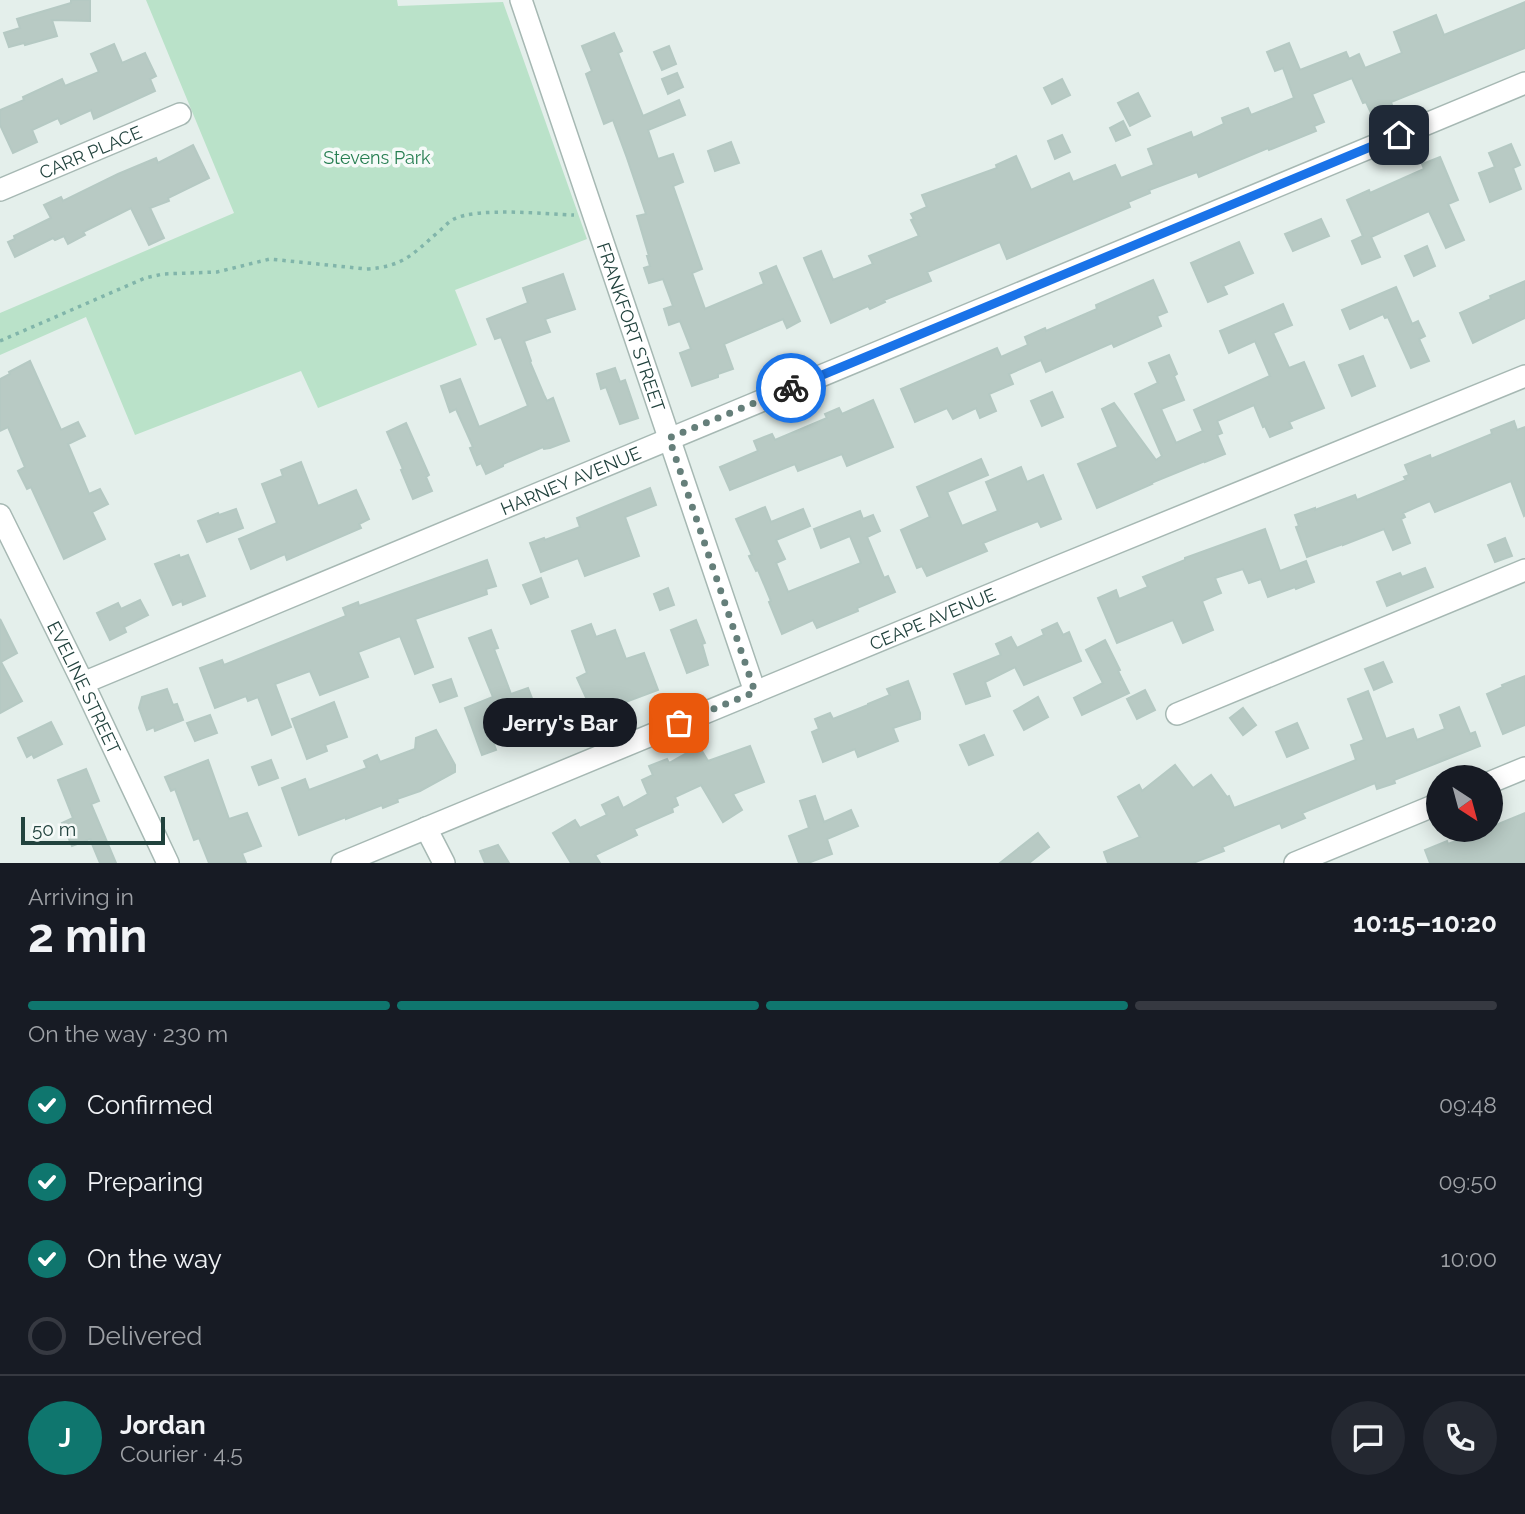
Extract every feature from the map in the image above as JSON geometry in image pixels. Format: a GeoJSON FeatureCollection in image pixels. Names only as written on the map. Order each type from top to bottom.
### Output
{"type":"FeatureCollection","features":[{"type":"Feature","properties":{"kind":"street","name":"FRANKFORT STREET"},"geometry":{"type":"LineString","coordinates":[[522,0],[755,692]]}},
{"type":"Feature","properties":{"kind":"street","name":"HARNEY AVENUE"},"geometry":{"type":"LineString","coordinates":[[83,683],[1525,83]]}},
{"type":"Feature","properties":{"kind":"street","name":"CARR PLACE"},"geometry":{"type":"LineString","coordinates":[[0,190],[180,114]]}},
{"type":"Feature","properties":{"kind":"street","name":"CEAPE AVENUE"},"geometry":{"type":"LineString","coordinates":[[342,863],[1525,376]]}},
{"type":"Feature","properties":{"kind":"street","name":"EVELINE STREET"},"geometry":{"type":"LineString","coordinates":[[0,515],[169,863]]}},
{"type":"Feature","properties":{"kind":"street"},"geometry":{"type":"LineString","coordinates":[[1177,714],[1525,570]]}},
{"type":"Feature","properties":{"kind":"street"},"geometry":{"type":"LineString","coordinates":[[1503,777],[1525,768]]}},
{"type":"Feature","properties":{"kind":"street"},"geometry":{"type":"LineString","coordinates":[[1295,863],[1426,809]]}},
{"type":"Feature","properties":{"kind":"street"},"geometry":{"type":"LineString","coordinates":[[426,828],[444,863]]}},
{"type":"Feature","properties":{"kind":"path"},"geometry":{"type":"LineString","coordinates":[[0,341],[145,278],[217,272],[270,259],[366,269],[381,268],[396,265],[410,257],[451,220],[466,214],[485,212],[594,215]]}},
{"type":"Feature","properties":{"kind":"green space","name":"Stevens Park"},"geometry":{"type":"Polygon","coordinates":[[[146,0],[397,0],[398,6],[503,2],[587,239],[455,290],[477,345],[318,408],[301,371],[135,435],[86,317],[0,355],[0,313],[234,213],[146,0]]]}},
{"type":"Feature","properties":{"kind":"building"},"geometry":{"type":"Polygon","coordinates":[[[71,0],[90,0],[90,21],[52,20],[57,36],[9,47],[4,33],[20,28],[17,19],[71,3],[71,0]]]}},
{"type":"Feature","properties":{"kind":"building"},"geometry":{"type":"Polygon","coordinates":[[[1525,2],[1525,48],[1391,102],[1392,105],[1371,113],[1366,102],[1363,103],[1352,78],[1312,94],[1324,122],[1314,126],[1316,131],[1199,177],[1197,172],[1149,190],[1150,193],[1128,202],[1130,207],[1007,259],[1000,242],[927,272],[931,281],[884,300],[885,302],[870,309],[868,306],[831,323],[804,258],[821,251],[833,280],[873,264],[869,256],[919,236],[911,214],[927,207],[922,195],[997,168],[996,165],[1016,156],[1031,190],[1069,173],[1073,182],[1115,165],[1121,178],[1154,165],[1148,149],[1191,132],[1193,138],[1224,124],[1222,118],[1248,108],[1251,115],[1294,98],[1283,68],[1275,71],[1267,52],[1289,43],[1300,70],[1346,52],[1349,59],[1359,54],[1365,68],[1402,53],[1394,32],[1436,15],[1444,35],[1525,2]]]}},
{"type":"Feature","properties":{"kind":"building"},"geometry":{"type":"Polygon","coordinates":[[[614,33],[622,51],[618,53],[643,116],[679,100],[685,115],[648,130],[658,159],[673,154],[683,182],[673,186],[702,269],[692,273],[705,309],[764,284],[760,273],[776,266],[800,321],[787,328],[783,319],[724,344],[733,369],[692,386],[680,353],[691,349],[680,321],[669,325],[664,309],[673,306],[663,279],[649,283],[644,268],[650,266],[649,256],[637,216],[646,214],[627,158],[613,120],[604,124],[586,74],[592,71],[582,46],[614,33]]]}},
{"type":"Feature","properties":{"kind":"building"},"geometry":{"type":"Polygon","coordinates":[[[114,44],[122,63],[145,53],[156,76],[150,79],[155,91],[94,119],[91,110],[61,124],[58,118],[32,130],[37,142],[13,153],[0,125],[0,110],[62,79],[65,86],[99,72],[91,54],[114,44]]]}},
{"type":"Feature","properties":{"kind":"building"},"geometry":{"type":"Polygon","coordinates":[[[669,46],[676,64],[662,70],[654,52],[669,46]]]}},
{"type":"Feature","properties":{"kind":"building"},"geometry":{"type":"Polygon","coordinates":[[[677,73],[683,87],[668,94],[662,79],[677,73]]]}},
{"type":"Feature","properties":{"kind":"building"},"geometry":{"type":"Polygon","coordinates":[[[1062,79],[1070,95],[1052,104],[1044,88],[1062,79]]]}},
{"type":"Feature","properties":{"kind":"building"},"geometry":{"type":"Polygon","coordinates":[[[1138,93],[1150,116],[1130,126],[1118,103],[1138,93]]]}},
{"type":"Feature","properties":{"kind":"building"},"geometry":{"type":"Polygon","coordinates":[[[1123,121],[1130,135],[1116,141],[1110,128],[1123,121]]]}},
{"type":"Feature","properties":{"kind":"building"},"geometry":{"type":"Polygon","coordinates":[[[1062,135],[1070,152],[1055,159],[1048,141],[1062,135]]]}},
{"type":"Feature","properties":{"kind":"building"},"geometry":{"type":"Polygon","coordinates":[[[731,142],[739,163],[715,171],[708,151],[731,142]]]}},
{"type":"Feature","properties":{"kind":"building"},"geometry":{"type":"Polygon","coordinates":[[[1511,144],[1520,165],[1513,168],[1521,189],[1490,202],[1479,173],[1495,167],[1489,153],[1511,144]]]}},
{"type":"Feature","properties":{"kind":"building"},"geometry":{"type":"Polygon","coordinates":[[[193,145],[209,178],[168,198],[169,201],[150,208],[164,238],[149,245],[131,208],[83,232],[85,235],[68,244],[64,236],[55,240],[53,238],[15,257],[8,242],[15,239],[14,236],[51,218],[44,205],[61,197],[63,201],[156,158],[158,163],[193,145]]]}},
{"type":"Feature","properties":{"kind":"building"},"geometry":{"type":"Polygon","coordinates":[[[1440,157],[1458,200],[1448,204],[1464,240],[1446,248],[1429,211],[1371,237],[1380,257],[1362,264],[1352,241],[1363,236],[1347,200],[1424,169],[1422,164],[1440,157]]]}},
{"type":"Feature","properties":{"kind":"building"},"geometry":{"type":"Polygon","coordinates":[[[1321,219],[1329,236],[1293,251],[1285,234],[1321,219]]]}},
{"type":"Feature","properties":{"kind":"building"},"geometry":{"type":"Polygon","coordinates":[[[1239,242],[1253,273],[1223,286],[1227,294],[1208,302],[1191,263],[1239,242]]]}},
{"type":"Feature","properties":{"kind":"building"},"geometry":{"type":"Polygon","coordinates":[[[1427,246],[1435,266],[1414,276],[1405,256],[1427,246]]]}},
{"type":"Feature","properties":{"kind":"building"},"geometry":{"type":"Polygon","coordinates":[[[563,274],[575,309],[545,319],[550,332],[524,341],[544,395],[547,401],[553,398],[569,441],[550,448],[543,447],[486,474],[481,463],[477,465],[470,448],[473,447],[456,409],[450,412],[441,386],[460,379],[479,427],[528,406],[501,337],[495,339],[487,319],[528,303],[523,288],[563,274]]]}},
{"type":"Feature","properties":{"kind":"building"},"geometry":{"type":"Polygon","coordinates":[[[1153,280],[1167,312],[1157,316],[1161,326],[1114,347],[1112,343],[1046,372],[1041,360],[1009,374],[1013,384],[989,394],[996,411],[980,418],[976,408],[953,419],[947,408],[915,422],[901,389],[997,348],[1001,357],[1028,345],[1025,337],[1097,309],[1096,305],[1153,280]]]}},
{"type":"Feature","properties":{"kind":"building"},"geometry":{"type":"Polygon","coordinates":[[[1525,281],[1525,318],[1473,343],[1460,313],[1525,281]]]}},
{"type":"Feature","properties":{"kind":"building"},"geometry":{"type":"Polygon","coordinates":[[[1396,287],[1412,324],[1418,321],[1425,336],[1419,339],[1429,361],[1411,368],[1388,317],[1385,318],[1383,314],[1350,329],[1342,310],[1396,287]]]}},
{"type":"Feature","properties":{"kind":"building"},"geometry":{"type":"Polygon","coordinates":[[[1283,304],[1292,325],[1273,333],[1289,368],[1304,362],[1324,408],[1289,422],[1292,428],[1270,437],[1254,405],[1217,421],[1222,433],[1217,435],[1225,454],[1097,508],[1078,464],[1118,447],[1102,409],[1114,403],[1156,460],[1162,456],[1135,394],[1158,383],[1149,363],[1169,355],[1177,374],[1174,376],[1184,400],[1161,409],[1176,443],[1203,431],[1194,410],[1270,376],[1255,341],[1229,353],[1220,331],[1283,304]]]}},
{"type":"Feature","properties":{"kind":"building"},"geometry":{"type":"Polygon","coordinates":[[[1363,356],[1375,386],[1352,396],[1339,365],[1363,356]]]}},
{"type":"Feature","properties":{"kind":"building"},"geometry":{"type":"Polygon","coordinates":[[[30,361],[61,430],[78,422],[85,436],[68,444],[89,494],[100,489],[108,504],[92,512],[105,539],[64,559],[31,487],[27,489],[18,471],[25,467],[8,427],[0,431],[0,379],[30,361]]]}},
{"type":"Feature","properties":{"kind":"building"},"geometry":{"type":"Polygon","coordinates":[[[615,368],[620,382],[625,380],[638,418],[620,424],[606,387],[601,389],[597,374],[615,368]]]}},
{"type":"Feature","properties":{"kind":"building"},"geometry":{"type":"Polygon","coordinates":[[[1052,392],[1063,417],[1042,426],[1031,401],[1052,392]]]}},
{"type":"Feature","properties":{"kind":"building"},"geometry":{"type":"Polygon","coordinates":[[[873,400],[893,447],[847,466],[842,454],[798,471],[795,464],[730,490],[720,467],[758,451],[754,441],[772,434],[775,440],[827,418],[825,414],[839,408],[842,414],[873,400]]]}},
{"type":"Feature","properties":{"kind":"building"},"geometry":{"type":"Polygon","coordinates":[[[1514,421],[1517,430],[1525,427],[1524,516],[1511,481],[1435,512],[1430,501],[1403,513],[1405,517],[1401,519],[1410,543],[1393,550],[1384,529],[1307,557],[1296,527],[1299,526],[1295,515],[1355,495],[1357,500],[1406,480],[1404,477],[1409,475],[1405,465],[1430,455],[1431,459],[1492,434],[1491,430],[1514,421]]]}},
{"type":"Feature","properties":{"kind":"building"},"geometry":{"type":"Polygon","coordinates":[[[406,423],[429,475],[426,477],[432,491],[413,499],[387,432],[406,423]]]}},
{"type":"Feature","properties":{"kind":"building"},"geometry":{"type":"Polygon","coordinates":[[[981,459],[988,475],[947,492],[962,526],[998,511],[986,482],[1021,467],[1027,482],[1043,475],[1061,519],[1041,527],[1038,521],[983,543],[987,551],[927,576],[922,566],[917,568],[901,530],[930,517],[917,487],[981,459]]]}},
{"type":"Feature","properties":{"kind":"building"},"geometry":{"type":"Polygon","coordinates":[[[301,462],[318,506],[356,490],[369,519],[359,524],[361,528],[287,560],[285,554],[251,569],[239,539],[277,523],[262,484],[283,476],[281,470],[301,462]]]}},
{"type":"Feature","properties":{"kind":"building"},"geometry":{"type":"Polygon","coordinates":[[[650,488],[656,505],[625,517],[639,556],[585,576],[578,558],[541,572],[530,543],[580,527],[577,518],[650,488]]]}},
{"type":"Feature","properties":{"kind":"building"},"geometry":{"type":"Polygon","coordinates":[[[765,507],[771,522],[803,509],[810,526],[776,540],[785,559],[776,563],[788,592],[861,563],[850,536],[821,548],[814,529],[860,511],[863,519],[873,515],[880,531],[867,537],[884,578],[888,576],[895,592],[817,628],[813,620],[782,634],[736,519],[765,507]]]}},
{"type":"Feature","properties":{"kind":"building"},"geometry":{"type":"Polygon","coordinates":[[[236,509],[243,528],[207,542],[198,521],[236,509]]]}},
{"type":"Feature","properties":{"kind":"building"},"geometry":{"type":"Polygon","coordinates":[[[1265,529],[1280,571],[1306,561],[1314,582],[1268,597],[1261,579],[1249,583],[1243,569],[1215,578],[1221,593],[1202,601],[1213,630],[1183,643],[1173,620],[1117,643],[1098,598],[1116,590],[1119,599],[1148,587],[1143,577],[1185,558],[1265,529]]]}},
{"type":"Feature","properties":{"kind":"building"},"geometry":{"type":"Polygon","coordinates":[[[1505,538],[1512,556],[1495,562],[1488,545],[1505,538]]]}},
{"type":"Feature","properties":{"kind":"building"},"geometry":{"type":"Polygon","coordinates":[[[179,555],[180,558],[188,555],[205,596],[183,605],[182,601],[173,605],[155,564],[179,555]]]}},
{"type":"Feature","properties":{"kind":"building"},"geometry":{"type":"Polygon","coordinates":[[[487,560],[496,586],[486,589],[487,594],[415,619],[433,667],[415,674],[400,636],[358,652],[368,677],[320,695],[310,671],[275,684],[291,727],[272,735],[258,697],[248,701],[246,696],[215,708],[200,668],[222,660],[224,665],[346,616],[343,608],[358,602],[359,606],[487,560]]]}},
{"type":"Feature","properties":{"kind":"building"},"geometry":{"type":"Polygon","coordinates":[[[1425,568],[1433,587],[1387,606],[1377,582],[1400,573],[1402,577],[1425,568]]]}},
{"type":"Feature","properties":{"kind":"building"},"geometry":{"type":"Polygon","coordinates":[[[541,578],[548,597],[531,604],[523,585],[541,578]]]}},
{"type":"Feature","properties":{"kind":"building"},"geometry":{"type":"Polygon","coordinates":[[[668,588],[674,605],[660,610],[654,594],[668,588]]]}},
{"type":"Feature","properties":{"kind":"building"},"geometry":{"type":"Polygon","coordinates":[[[140,600],[148,615],[124,627],[126,632],[110,640],[97,613],[118,603],[121,609],[140,600]]]}},
{"type":"Feature","properties":{"kind":"building"},"geometry":{"type":"Polygon","coordinates":[[[0,619],[17,653],[1,662],[22,701],[0,713],[0,619]]]}},
{"type":"Feature","properties":{"kind":"building"},"geometry":{"type":"Polygon","coordinates":[[[696,620],[705,643],[702,644],[708,665],[687,673],[671,630],[696,620]]]}},
{"type":"Feature","properties":{"kind":"building"},"geometry":{"type":"Polygon","coordinates":[[[1057,623],[1063,635],[1069,632],[1081,661],[1024,685],[1015,667],[985,682],[990,696],[966,704],[954,674],[1001,655],[996,644],[1011,637],[1017,648],[1044,635],[1042,630],[1057,623]]]}},
{"type":"Feature","properties":{"kind":"building"},"geometry":{"type":"Polygon","coordinates":[[[591,624],[596,637],[615,630],[626,659],[644,653],[658,690],[599,712],[595,702],[589,704],[577,678],[587,673],[572,631],[591,624]]]}},
{"type":"Feature","properties":{"kind":"building"},"geometry":{"type":"Polygon","coordinates":[[[491,630],[498,648],[494,649],[511,694],[528,688],[545,732],[529,738],[526,731],[494,744],[496,750],[482,755],[465,708],[493,697],[469,638],[491,630]]]}},
{"type":"Feature","properties":{"kind":"building"},"geometry":{"type":"Polygon","coordinates":[[[1105,640],[1129,693],[1082,715],[1074,698],[1103,683],[1086,650],[1105,640]]]}},
{"type":"Feature","properties":{"kind":"building"},"geometry":{"type":"Polygon","coordinates":[[[1383,662],[1392,682],[1374,690],[1365,669],[1383,662]]]}},
{"type":"Feature","properties":{"kind":"building"},"geometry":{"type":"Polygon","coordinates":[[[1525,676],[1525,725],[1503,734],[1487,694],[1525,676]]]}},
{"type":"Feature","properties":{"kind":"building"},"geometry":{"type":"Polygon","coordinates":[[[451,679],[457,696],[440,702],[433,685],[451,679]]]}},
{"type":"Feature","properties":{"kind":"building"},"geometry":{"type":"Polygon","coordinates":[[[908,681],[920,719],[893,728],[898,741],[858,757],[855,749],[823,762],[812,732],[819,729],[815,719],[830,713],[833,719],[868,705],[890,695],[887,689],[908,681]]]}},
{"type":"Feature","properties":{"kind":"building"},"geometry":{"type":"Polygon","coordinates":[[[167,689],[183,720],[155,731],[154,727],[147,730],[139,708],[142,697],[167,689]]]}},
{"type":"Feature","properties":{"kind":"building"},"geometry":{"type":"Polygon","coordinates":[[[1145,690],[1155,710],[1137,719],[1127,699],[1145,690]]]}},
{"type":"Feature","properties":{"kind":"building"},"geometry":{"type":"Polygon","coordinates":[[[1368,691],[1386,739],[1413,729],[1417,740],[1445,729],[1440,715],[1459,707],[1470,734],[1475,732],[1480,746],[1426,765],[1426,767],[1394,780],[1395,783],[1377,789],[1375,783],[1302,813],[1305,818],[1282,828],[1280,823],[1222,847],[1224,851],[1193,863],[1108,863],[1104,852],[1140,837],[1118,797],[1139,785],[1142,791],[1175,765],[1193,788],[1211,775],[1227,797],[1229,796],[1234,808],[1356,760],[1351,745],[1364,740],[1348,699],[1368,691]]]}},
{"type":"Feature","properties":{"kind":"building"},"geometry":{"type":"Polygon","coordinates":[[[1038,697],[1048,717],[1024,730],[1014,711],[1038,697]]]}},
{"type":"Feature","properties":{"kind":"building"},"geometry":{"type":"Polygon","coordinates":[[[334,702],[347,737],[325,745],[327,751],[307,759],[292,719],[334,702]]]}},
{"type":"Feature","properties":{"kind":"building"},"geometry":{"type":"Polygon","coordinates":[[[1243,708],[1256,725],[1243,735],[1230,718],[1243,708]]]}},
{"type":"Feature","properties":{"kind":"building"},"geometry":{"type":"Polygon","coordinates":[[[210,715],[217,733],[195,741],[187,723],[210,715]]]}},
{"type":"Feature","properties":{"kind":"building"},"geometry":{"type":"Polygon","coordinates":[[[51,722],[62,744],[34,758],[32,754],[27,757],[18,738],[51,722]]]}},
{"type":"Feature","properties":{"kind":"building"},"geometry":{"type":"Polygon","coordinates":[[[1297,723],[1308,748],[1287,757],[1276,732],[1297,723]]]}},
{"type":"Feature","properties":{"kind":"building"},"geometry":{"type":"Polygon","coordinates":[[[436,730],[455,765],[455,772],[420,791],[397,799],[398,802],[346,817],[299,835],[282,788],[305,779],[309,790],[367,768],[364,761],[377,755],[380,762],[415,749],[416,738],[436,730]]]}},
{"type":"Feature","properties":{"kind":"building"},"geometry":{"type":"Polygon","coordinates":[[[984,735],[993,755],[969,765],[960,745],[984,735]]]}},
{"type":"Feature","properties":{"kind":"building"},"geometry":{"type":"Polygon","coordinates":[[[699,746],[708,761],[750,746],[764,782],[733,794],[742,810],[723,822],[701,785],[675,797],[678,805],[672,808],[673,812],[634,829],[637,835],[595,855],[600,863],[571,863],[553,833],[575,820],[580,828],[607,815],[602,805],[618,797],[623,808],[648,794],[642,780],[653,775],[649,766],[667,759],[669,763],[699,746]]]}},
{"type":"Feature","properties":{"kind":"building"},"geometry":{"type":"Polygon","coordinates":[[[208,760],[229,819],[247,813],[261,846],[242,853],[246,863],[209,863],[199,838],[194,840],[175,789],[171,791],[165,777],[208,760]]]}},
{"type":"Feature","properties":{"kind":"building"},"geometry":{"type":"Polygon","coordinates":[[[271,760],[278,778],[259,785],[252,767],[271,760]]]}},
{"type":"Feature","properties":{"kind":"building"},"geometry":{"type":"Polygon","coordinates":[[[86,769],[99,801],[91,804],[116,863],[100,863],[90,839],[72,846],[62,823],[73,818],[58,780],[86,769]]]}},
{"type":"Feature","properties":{"kind":"building"},"geometry":{"type":"Polygon","coordinates":[[[815,796],[824,822],[851,810],[858,826],[827,839],[832,854],[808,863],[799,863],[789,836],[809,828],[800,801],[815,796]]]}},
{"type":"Feature","properties":{"kind":"building"},"geometry":{"type":"Polygon","coordinates":[[[1525,813],[1525,863],[1430,863],[1425,850],[1445,842],[1503,842],[1503,822],[1525,813]]]}},
{"type":"Feature","properties":{"kind":"building"},"geometry":{"type":"Polygon","coordinates":[[[1038,833],[1049,847],[1029,863],[1000,863],[1038,833]]]}},
{"type":"Feature","properties":{"kind":"building"},"geometry":{"type":"Polygon","coordinates":[[[498,845],[509,863],[485,863],[480,851],[498,845]]]}},
{"type":"Feature","properties":{"kind":"way so far"},"geometry":{"type":"LineString","coordinates":[[679,723],[755,692],[669,438],[791,388]]}},
{"type":"Feature","properties":{"kind":"place","name":"Jerry's Bar"},"geometry":{"type":"Point","coordinates":[679,723]}},
{"type":"Feature","properties":{"kind":"route"},"geometry":{"type":"LineString","coordinates":[[791,388],[1399,135]]}}]}
